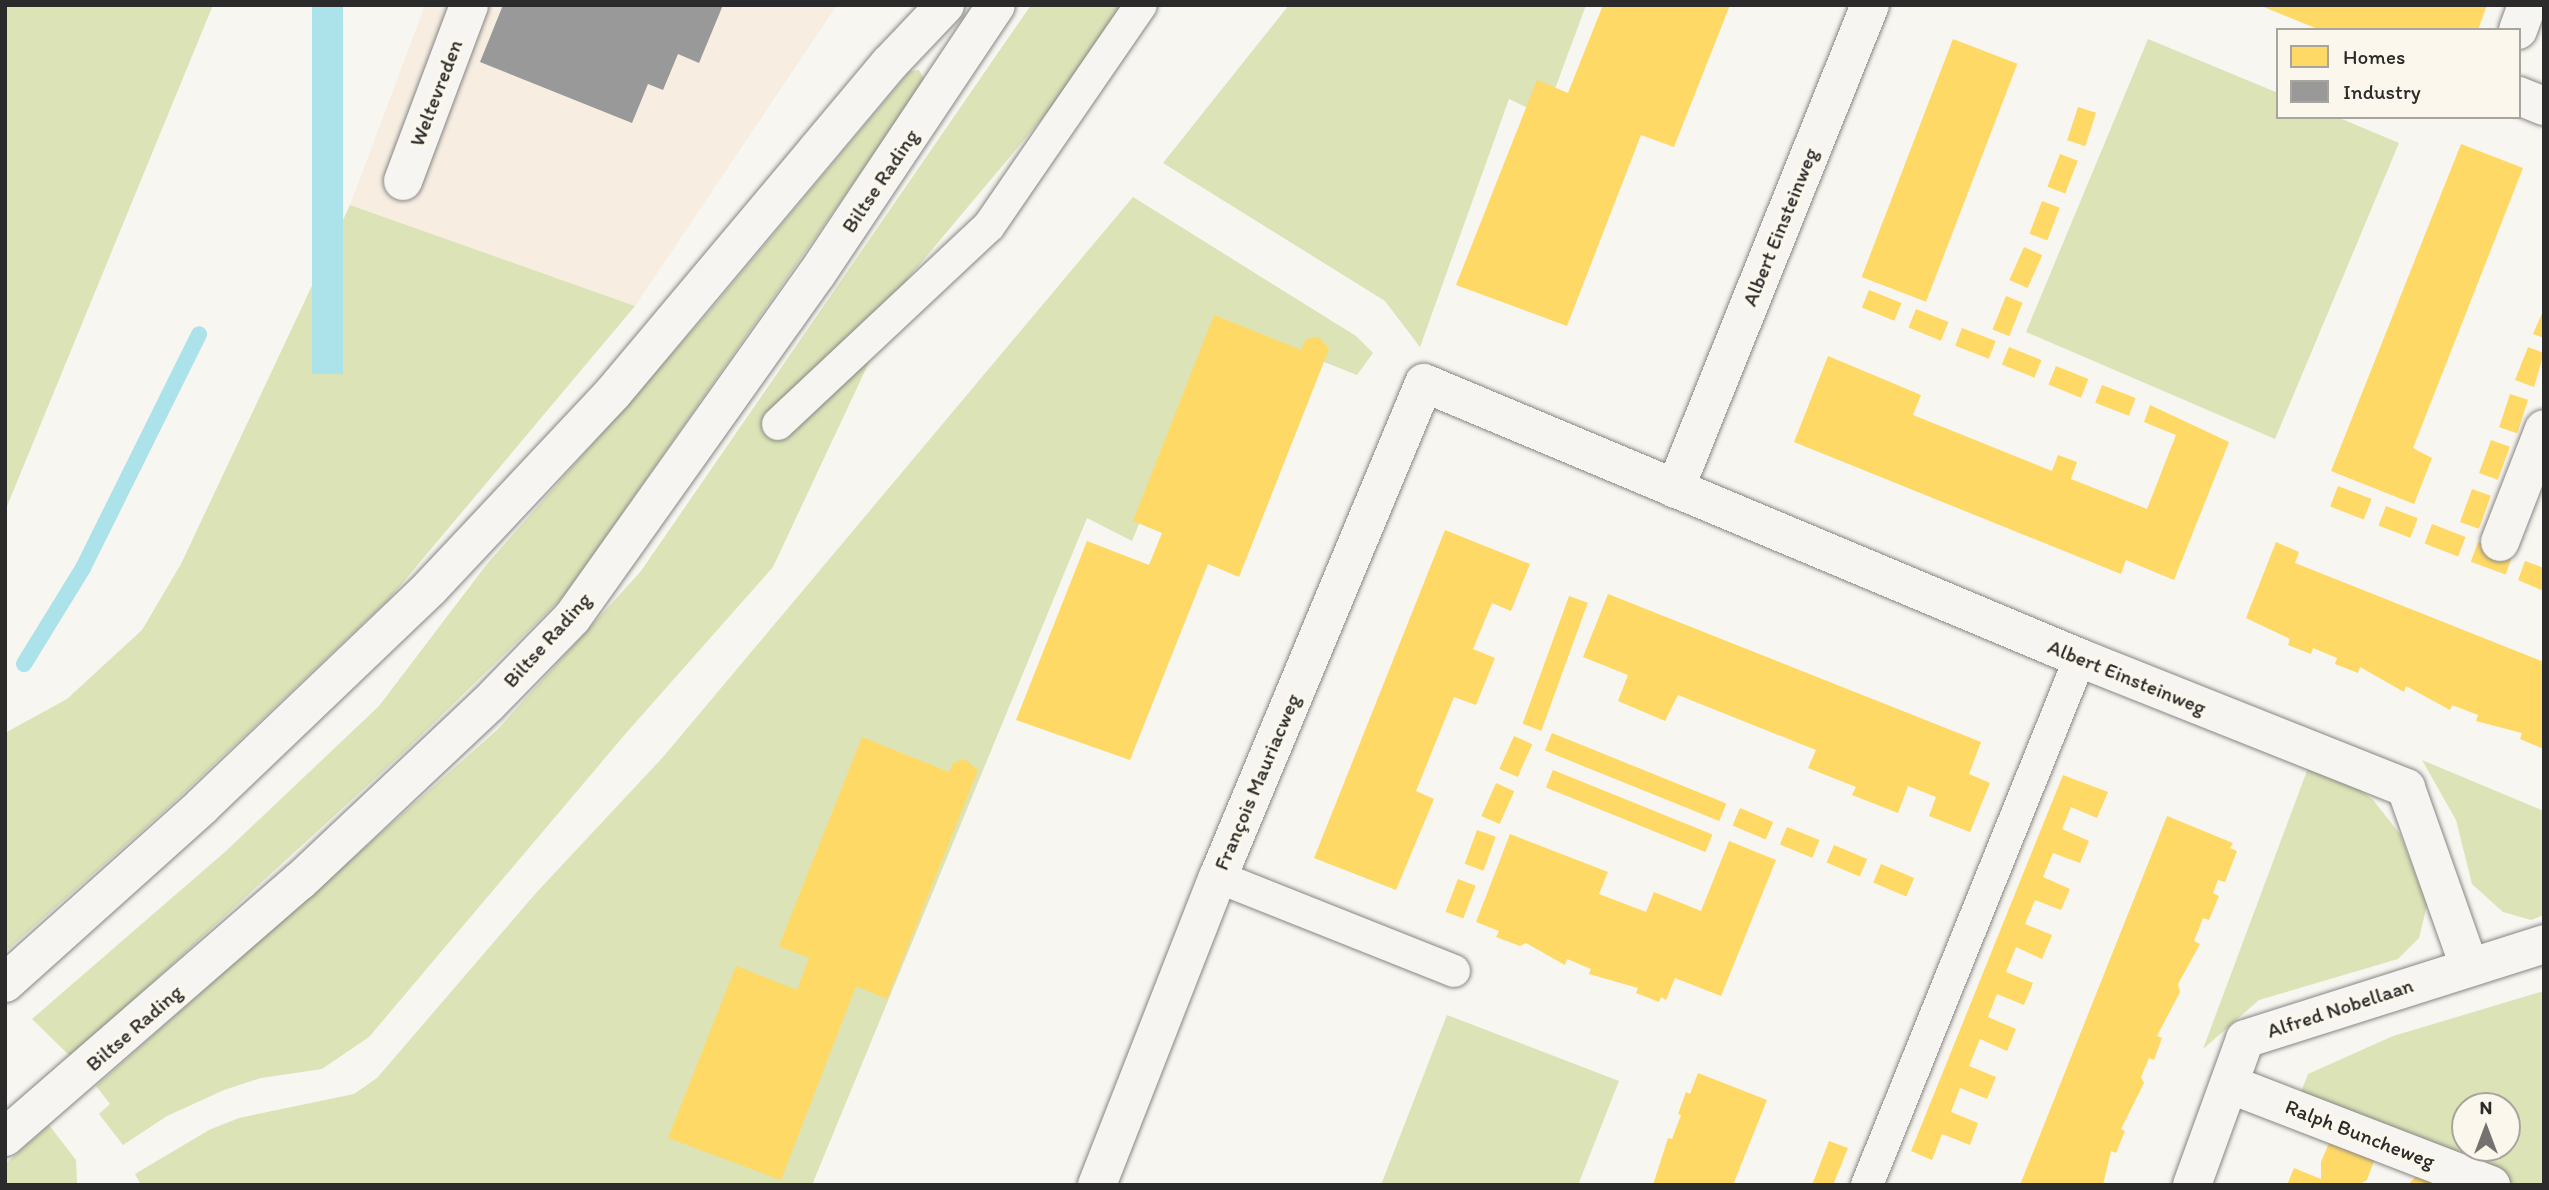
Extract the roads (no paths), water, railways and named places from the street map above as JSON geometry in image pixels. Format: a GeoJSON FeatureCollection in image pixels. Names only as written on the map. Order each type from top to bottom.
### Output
{"type":"FeatureCollection","features":[{"type":"Feature","properties":{"kind":"street","name":"Weltevreden"},"geometry":{"type":"LineString","coordinates":[[402,181],[469,5]]}},
{"type":"Feature","properties":{"kind":"street"},"geometry":{"type":"LineString","coordinates":[[5,983],[202,807],[430,588],[613,393],[873,83],[944,5]]}},
{"type":"Feature","properties":{"kind":"street","name":"Biltse Rading"},"geometry":{"type":"LineString","coordinates":[[5,1137],[300,881],[488,704],[572,618],[816,275],[996,5]]}},
{"type":"Feature","properties":{"kind":"street","name":"Albert Einsteinweg"},"geometry":{"type":"LineString","coordinates":[[1675,489],[1870,5]]}},
{"type":"Feature","properties":{"kind":"street"},"geometry":{"type":"LineString","coordinates":[[2519,28],[2527,5]]}},
{"type":"Feature","properties":{"kind":"street"},"geometry":{"type":"LineString","coordinates":[[2521,97],[2544,106]]}},
{"type":"Feature","properties":{"kind":"street","name":"Albert Einsteinweg"},"geometry":{"type":"LineString","coordinates":[[1424,383],[2080,658],[2406,788],[2469,966]]}},
{"type":"Feature","properties":{"kind":"street","name":"François Mauriacweg"},"geometry":{"type":"LineString","coordinates":[[1097,1185],[1218,877],[1424,383]]}},
{"type":"Feature","properties":{"kind":"street"},"geometry":{"type":"LineString","coordinates":[[2500,542],[2544,429]]}},
{"type":"Feature","properties":{"kind":"street","name":"Alfred Nobellaan"},"geometry":{"type":"LineString","coordinates":[[2192,1185],[2245,1039],[2544,944]]}},
{"type":"Feature","properties":{"kind":"street","name":"Ralph Buncheweg"},"geometry":{"type":"LineString","coordinates":[[2229,1084],[2491,1185]]}},
{"type":"Feature","properties":{"kind":"lane"},"geometry":{"type":"LineString","coordinates":[[778,424],[989,226],[1141,5]]}},
{"type":"Feature","properties":{"kind":"lane"},"geometry":{"type":"LineString","coordinates":[[1867,1185],[2080,658]]}},
{"type":"Feature","properties":{"kind":"lane"},"geometry":{"type":"LineString","coordinates":[[1218,877],[1454,971]]}},
{"type":"Feature","properties":{"kind":"water"},"geometry":{"type":"Polygon","coordinates":[[[312,5],[343,5],[343,374],[312,374],[312,5]]]}},
{"type":"Feature","properties":{"kind":"waterway"},"geometry":{"type":"LineString","coordinates":[[24,664],[83,568],[199,334]]}}]}
